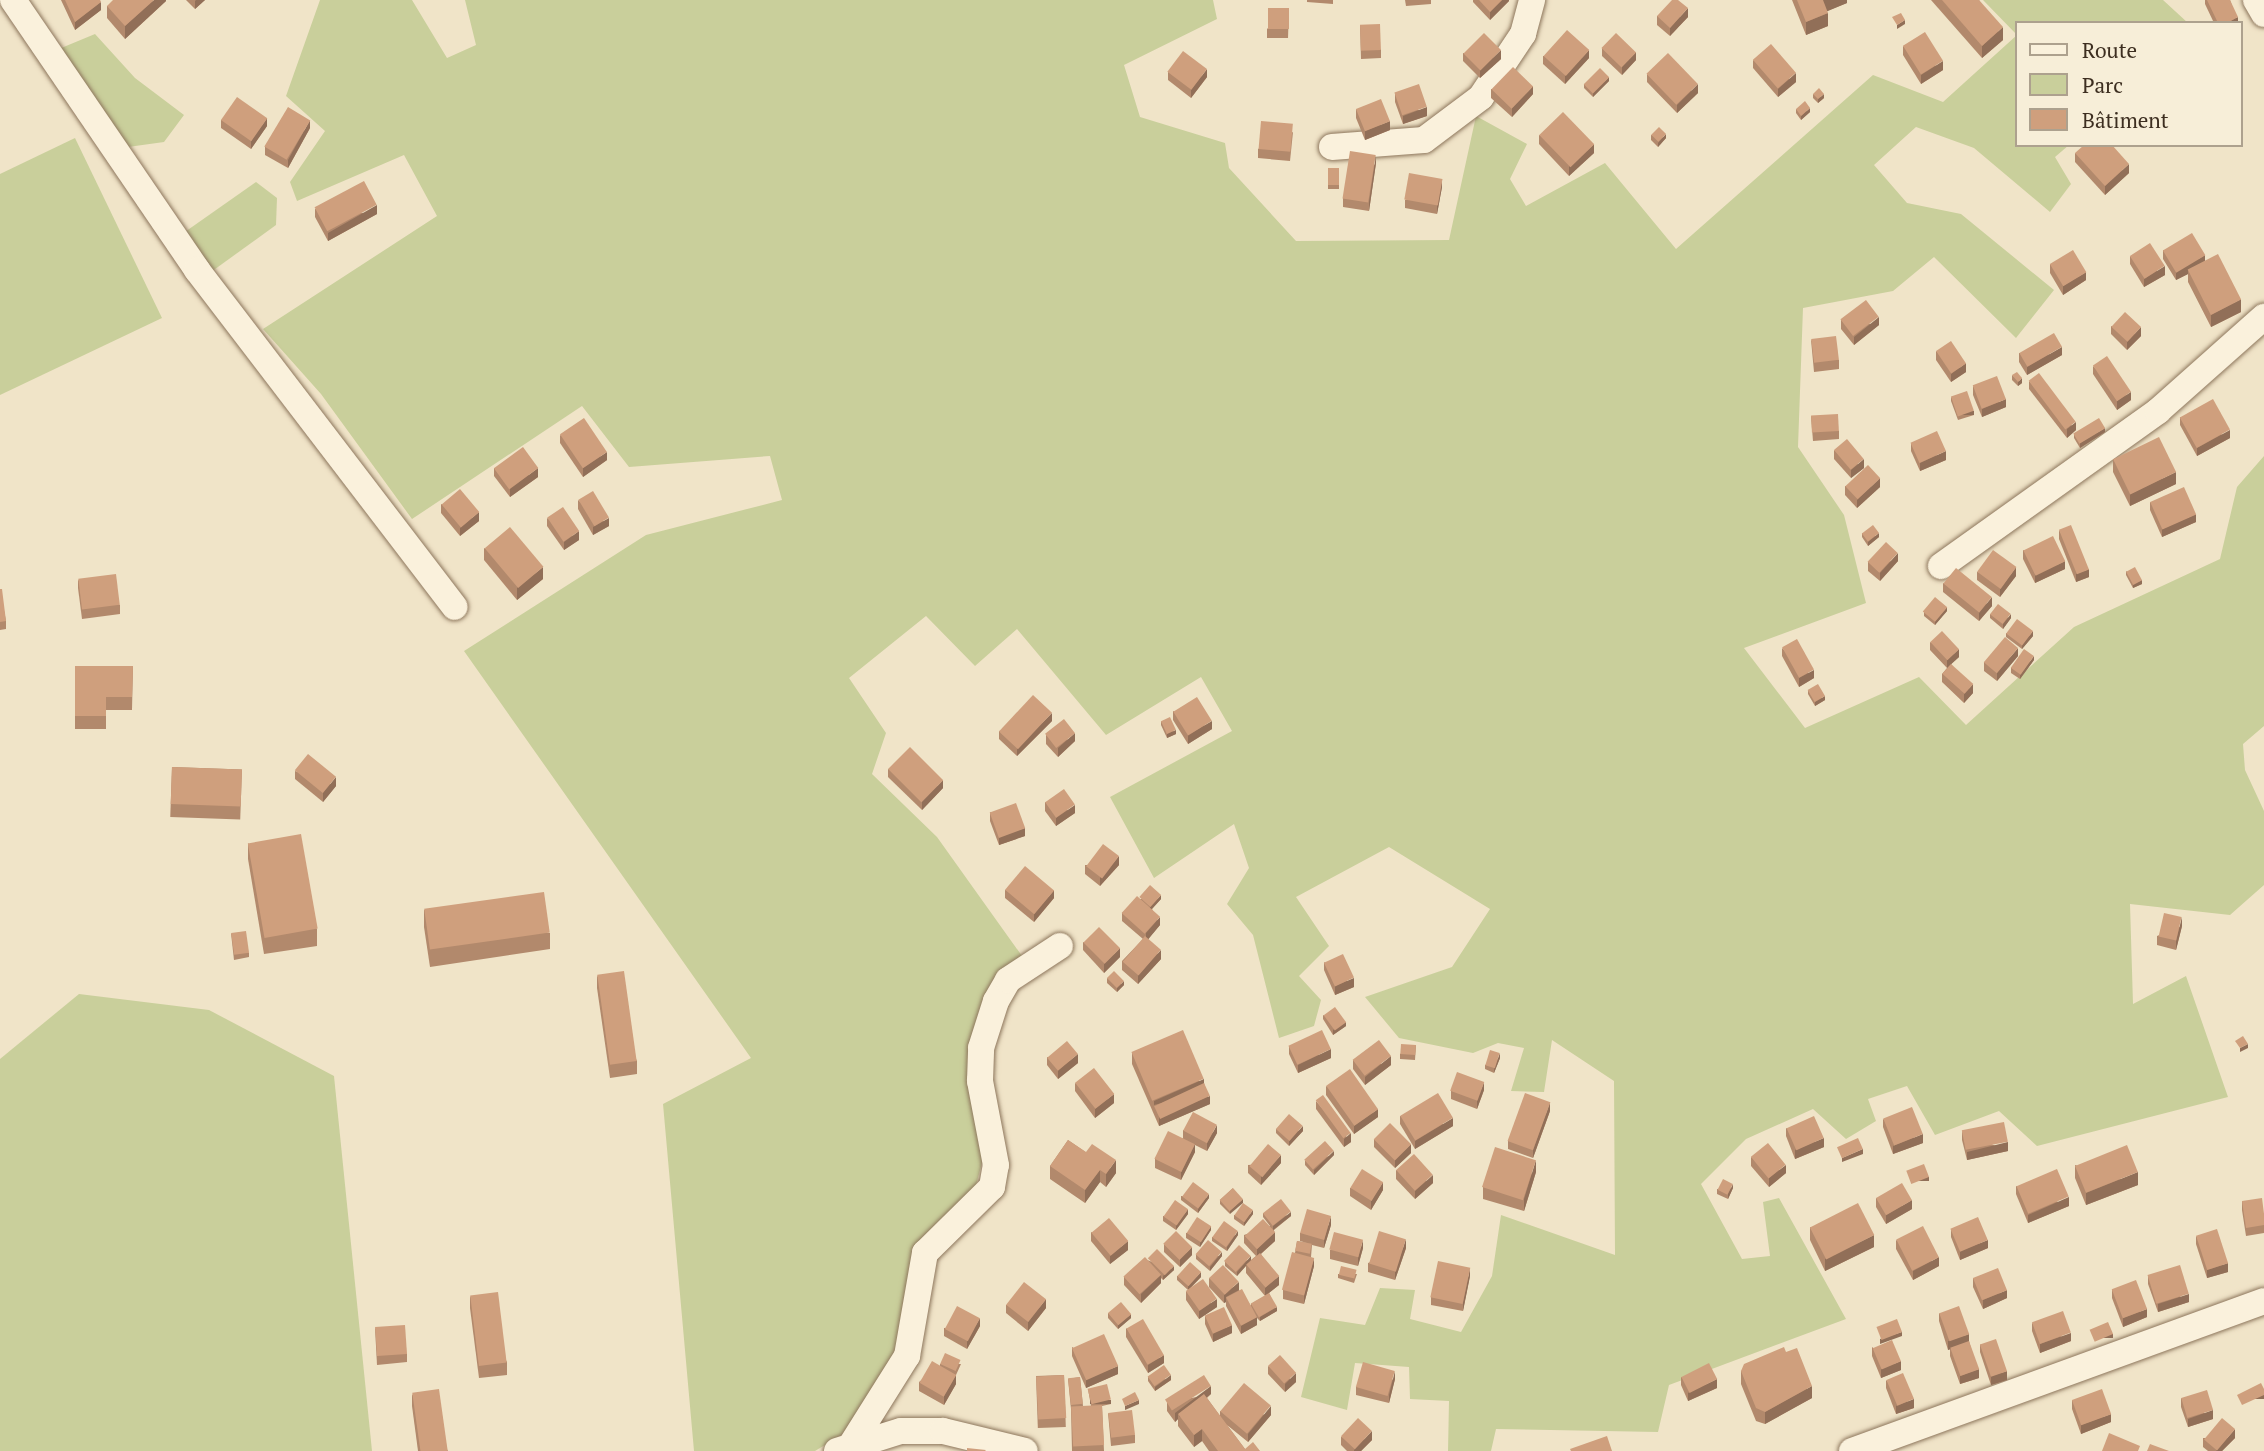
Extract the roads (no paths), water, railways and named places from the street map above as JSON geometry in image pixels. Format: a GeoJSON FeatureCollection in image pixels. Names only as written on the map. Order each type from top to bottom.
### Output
{"type":"FeatureCollection","features":[{"type":"Feature","properties":{"kind":"street"},"geometry":{"type":"LineString","coordinates":[[13,0],[197,270],[455,607]]}},
{"type":"Feature","properties":{"kind":"street"},"geometry":{"type":"LineString","coordinates":[[1332,147],[1424,140],[1481,97],[1523,34],[1532,0]]}},
{"type":"Feature","properties":{"kind":"street"},"geometry":{"type":"LineString","coordinates":[[2256,0],[2264,14]]}},
{"type":"Feature","properties":{"kind":"street"},"geometry":{"type":"LineString","coordinates":[[1941,566],[2158,411],[2264,317]]}},
{"type":"Feature","properties":{"kind":"street"},"geometry":{"type":"LineString","coordinates":[[845,1446],[907,1356],[925,1253],[992,1186],[996,1165],[980,1081],[981,1048],[996,1001],[1008,980],[1060,946]]}},
{"type":"Feature","properties":{"kind":"street"},"geometry":{"type":"LineString","coordinates":[[1852,1451],[2264,1301]]}},
{"type":"Feature","properties":{"kind":"street"},"geometry":{"type":"LineString","coordinates":[[845,1446],[943,1431],[1026,1451]]}}]}
